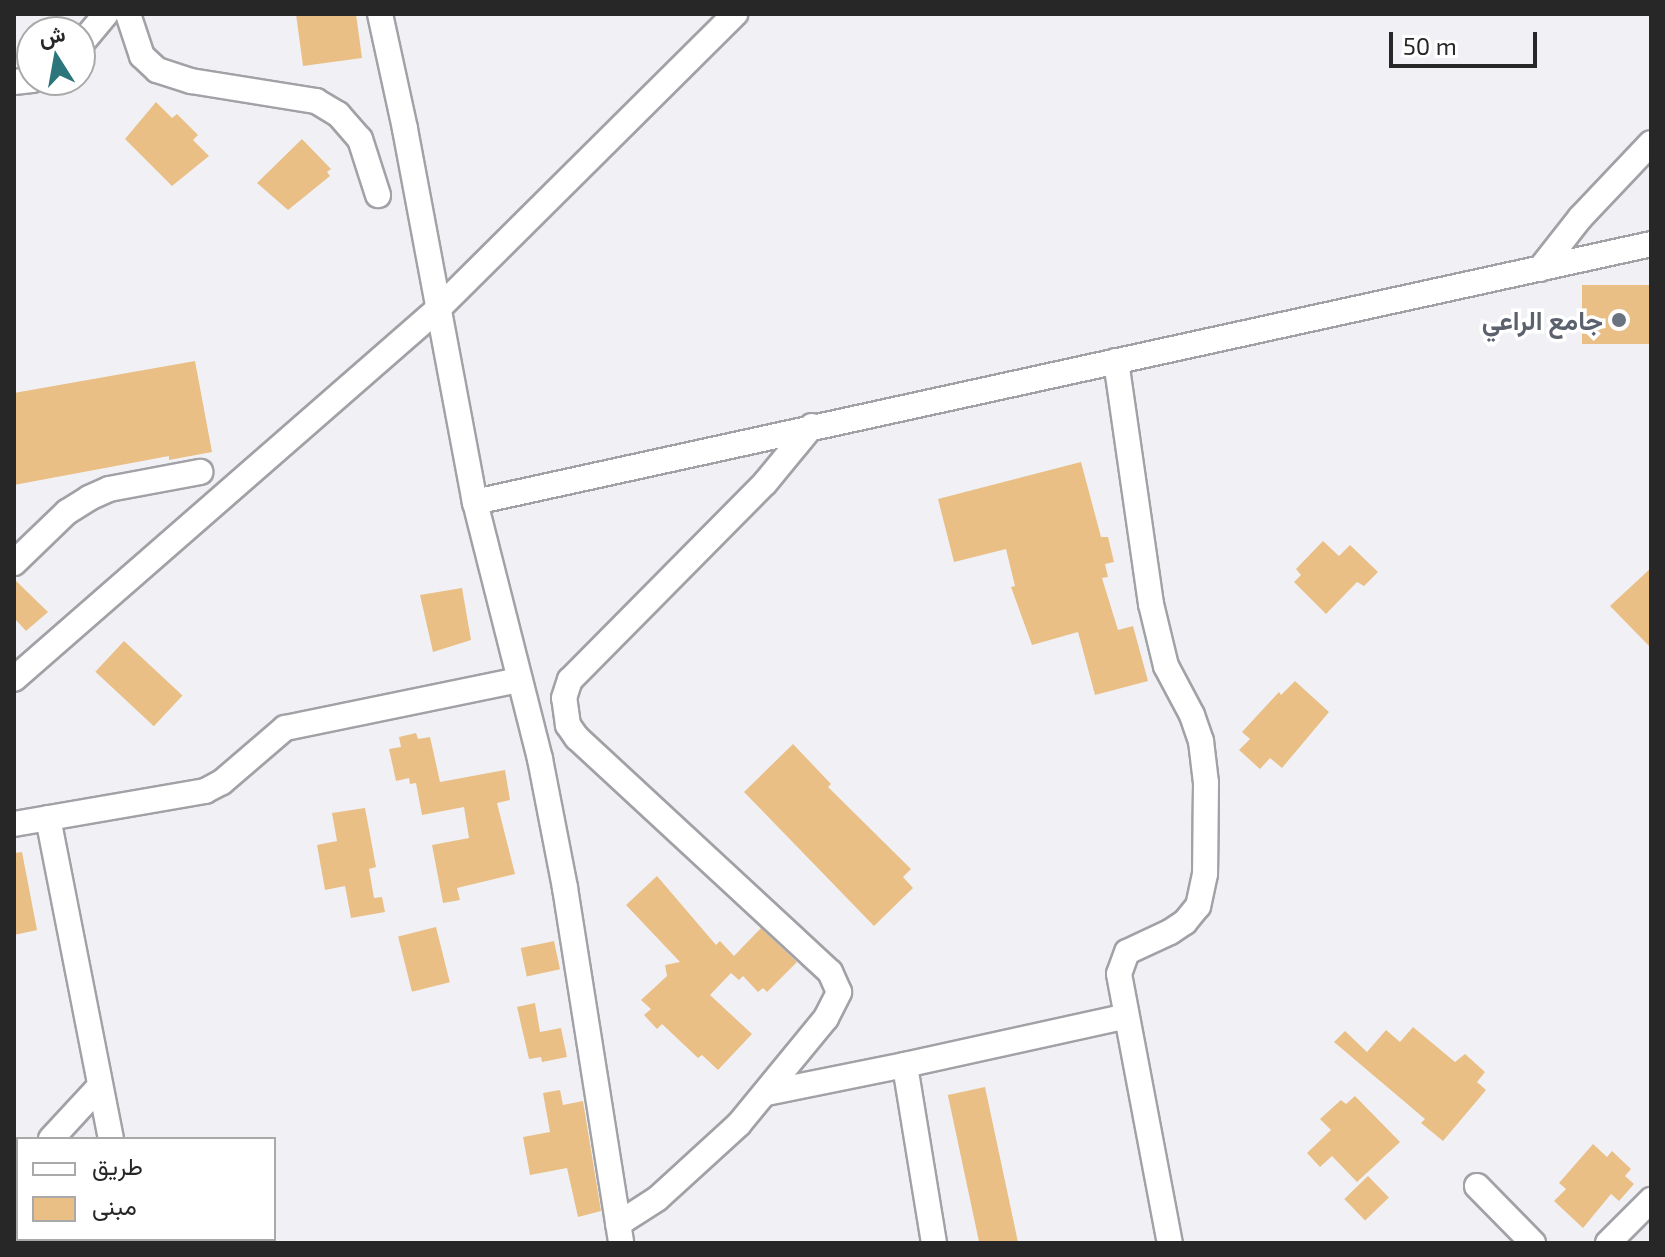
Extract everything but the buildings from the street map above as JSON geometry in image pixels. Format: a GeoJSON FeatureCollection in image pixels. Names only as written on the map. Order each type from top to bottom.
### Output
{"type":"FeatureCollection","features":[{"type":"Feature","properties":{"kind":"street"},"geometry":{"type":"LineString","coordinates":[[128,14],[142,56],[157,70],[191,81],[316,101],[338,114],[360,139],[378,195]]}},
{"type":"Feature","properties":{"kind":"street"},"geometry":{"type":"LineString","coordinates":[[380,14],[475,502],[540,759],[565,888],[620,1234]]}},
{"type":"Feature","properties":{"kind":"street"},"geometry":{"type":"LineString","coordinates":[[14,679],[438,309],[735,14]]}},
{"type":"Feature","properties":{"kind":"street"},"geometry":{"type":"LineString","coordinates":[[1540,269],[1580,218],[1651,143]]}},
{"type":"Feature","properties":{"kind":"street"},"geometry":{"type":"LineString","coordinates":[[475,502],[1651,244]]}},
{"type":"Feature","properties":{"kind":"street"},"geometry":{"type":"LineString","coordinates":[[1116,361],[1151,604],[1166,666],[1192,715],[1201,741],[1208,827],[1205,874],[1192,915],[1170,932],[1127,952],[1118,982],[1170,1243]]}},
{"type":"Feature","properties":{"kind":"street"},"geometry":{"type":"LineString","coordinates":[[620,1234],[703,1159],[766,1093],[826,1018],[839,992],[837,982],[734,881],[577,738],[568,725],[564,698],[570,680],[765,483],[812,426]]}},
{"type":"Feature","properties":{"kind":"street"},"geometry":{"type":"LineString","coordinates":[[14,563],[67,512],[89,498],[121,486],[200,472]]}},
{"type":"Feature","properties":{"kind":"street"},"geometry":{"type":"LineString","coordinates":[[14,824],[205,791],[222,782],[285,728],[519,680]]}},
{"type":"Feature","properties":{"kind":"street"},"geometry":{"type":"LineString","coordinates":[[48,818],[111,1137]]}},
{"type":"Feature","properties":{"kind":"street"},"geometry":{"type":"LineString","coordinates":[[766,1093],[1124,1017]]}},
{"type":"Feature","properties":{"kind":"street"},"geometry":{"type":"LineString","coordinates":[[905,1065],[934,1243]]}},
{"type":"Feature","properties":{"kind":"street"},"geometry":{"type":"LineString","coordinates":[[53,1137],[99,1087]]}},
{"type":"Feature","properties":{"kind":"street"},"geometry":{"type":"LineString","coordinates":[[1477,1186],[1533,1243]]}},
{"type":"Feature","properties":{"kind":"street"},"geometry":{"type":"LineString","coordinates":[[1608,1243],[1651,1200]]}},
{"type":"Feature","properties":{"kind":"place","name":"جامع الراعي"},"geometry":{"type":"Point","coordinates":[1619,320]}}]}
